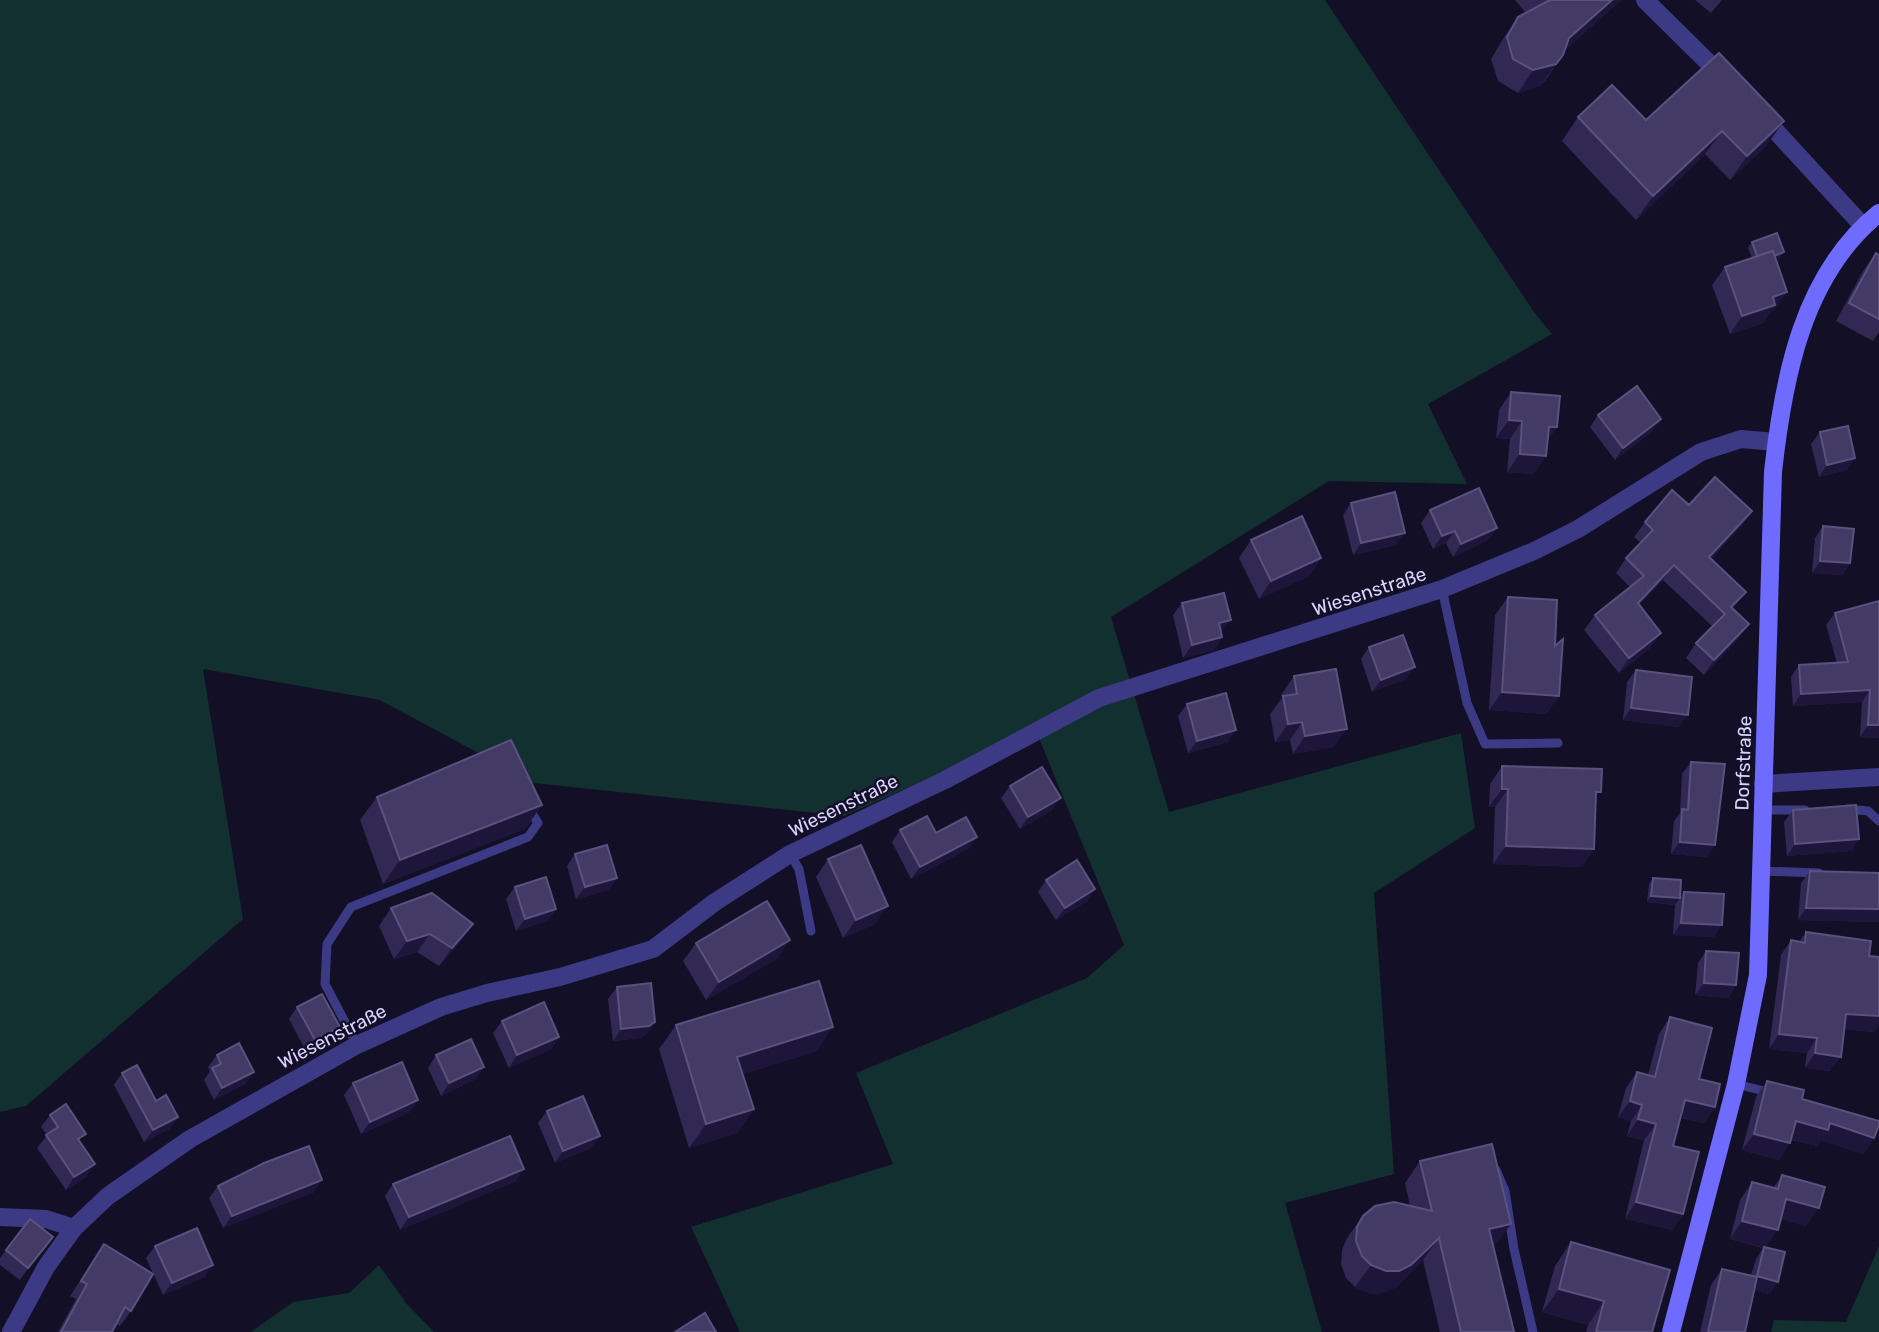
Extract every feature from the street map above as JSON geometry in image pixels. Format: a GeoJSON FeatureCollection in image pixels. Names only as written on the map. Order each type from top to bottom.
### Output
{"type":"FeatureCollection","features":[{"type":"Feature","properties":{"kind":"street"},"geometry":{"type":"LineString","coordinates":[[1645,0],[1795,149],[1863,226]]}},
{"type":"Feature","properties":{"kind":"street","name":"Dorfstraße"},"geometry":{"type":"LineString","coordinates":[[1671,1332],[1736,1084],[1758,975],[1767,610],[1776,442],[1791,368],[1812,304],[1836,258],[1863,226],[1879,213]]}},
{"type":"Feature","properties":{"kind":"street","name":"Wiesenstraße"},"geometry":{"type":"LineString","coordinates":[[11,1332],[46,1267],[74,1228],[108,1196],[190,1139],[357,1045],[441,1007],[487,993],[561,977],[653,949],[715,902],[790,854],[955,775],[1099,698],[1442,589],[1534,551],[1578,529],[1701,452],[1741,439],[1776,442]]}},
{"type":"Feature","properties":{"kind":"street"},"geometry":{"type":"LineString","coordinates":[[1763,784],[1879,777]]}},
{"type":"Feature","properties":{"kind":"street"},"geometry":{"type":"LineString","coordinates":[[0,1217],[46,1219],[74,1228]]}},
{"type":"Feature","properties":{"kind":"lane"},"geometry":{"type":"LineString","coordinates":[[1442,589],[1467,703],[1485,744],[1558,743]]}},
{"type":"Feature","properties":{"kind":"lane"},"geometry":{"type":"LineString","coordinates":[[357,1045],[325,984],[327,944],[351,906],[528,837],[538,823],[526,802]]}},
{"type":"Feature","properties":{"kind":"lane"},"geometry":{"type":"LineString","coordinates":[[1837,809],[1868,811],[1879,821]]}},
{"type":"Feature","properties":{"kind":"lane"},"geometry":{"type":"LineString","coordinates":[[1762,810],[1812,810]]}},
{"type":"Feature","properties":{"kind":"lane"},"geometry":{"type":"LineString","coordinates":[[790,854],[799,869],[811,931]]}},
{"type":"Feature","properties":{"kind":"lane"},"geometry":{"type":"LineString","coordinates":[[1761,871],[1827,873]]}},
{"type":"Feature","properties":{"kind":"lane"},"geometry":{"type":"LineString","coordinates":[[1736,1084],[1785,1096]]}},
{"type":"Feature","properties":{"kind":"lane"},"geometry":{"type":"LineString","coordinates":[[1490,1156],[1505,1191],[1514,1249],[1533,1332]]}},
{"type":"Feature","properties":{"kind":"green space"},"geometry":{"type":"Polygon","coordinates":[[[0,0],[1325,0],[1534,312],[1552,334],[1428,404],[1467,484],[1329,481],[1111,617],[1169,812],[1461,733],[1475,828],[1374,893],[1394,1174],[1285,1203],[1322,1332],[740,1332],[691,1227],[893,1164],[856,1073],[1087,978],[1124,945],[1036,731],[844,816],[534,783],[380,700],[203,669],[243,919],[26,1106],[0,1112],[0,0]]]}},
{"type":"Feature","properties":{"kind":"green space"},"geometry":{"type":"Polygon","coordinates":[[[1879,1246],[1879,1332],[1771,1332],[1774,1320],[1846,1322],[1879,1246]]]}},
{"type":"Feature","properties":{"kind":"green space"},"geometry":{"type":"Polygon","coordinates":[[[379,1265],[406,1303],[434,1332],[251,1332],[293,1302],[349,1293],[379,1265]]]}},
{"type":"Feature","properties":{"kind":"building"},"geometry":{"type":"Polygon","coordinates":[[[1550,0],[1612,0],[1569,38],[1563,55],[1556,64],[1533,70],[1513,59],[1507,37],[1518,17],[1550,0]]]}},
{"type":"Feature","properties":{"kind":"building"},"geometry":{"type":"Polygon","coordinates":[[[1719,53],[1784,121],[1747,156],[1722,131],[1653,196],[1578,117],[1612,85],[1646,120],[1719,53]]]}},
{"type":"Feature","properties":{"kind":"building"},"geometry":{"type":"Polygon","coordinates":[[[1777,233],[1784,252],[1774,256],[1773,251],[1757,256],[1752,242],[1777,233]]]}},
{"type":"Feature","properties":{"kind":"building"},"geometry":{"type":"Polygon","coordinates":[[[1773,251],[1787,292],[1773,297],[1775,305],[1742,316],[1725,267],[1773,251]]]}},
{"type":"Feature","properties":{"kind":"building"},"geometry":{"type":"Polygon","coordinates":[[[1876,253],[1879,255],[1879,319],[1849,303],[1876,253]]]}},
{"type":"Feature","properties":{"kind":"building"},"geometry":{"type":"Polygon","coordinates":[[[1637,386],[1661,419],[1623,448],[1598,415],[1637,386]]]}},
{"type":"Feature","properties":{"kind":"building"},"geometry":{"type":"Polygon","coordinates":[[[1511,392],[1560,396],[1557,427],[1549,427],[1546,456],[1520,454],[1522,421],[1509,420],[1511,392]]]}},
{"type":"Feature","properties":{"kind":"building"},"geometry":{"type":"Polygon","coordinates":[[[1848,426],[1855,458],[1827,465],[1820,432],[1848,426]]]}},
{"type":"Feature","properties":{"kind":"building"},"geometry":{"type":"Polygon","coordinates":[[[1715,477],[1752,511],[1709,557],[1746,592],[1731,607],[1749,624],[1714,660],[1696,643],[1725,614],[1674,565],[1638,603],[1661,633],[1629,658],[1595,615],[1644,576],[1626,558],[1653,530],[1645,522],[1672,490],[1689,505],[1715,477]]]}},
{"type":"Feature","properties":{"kind":"building"},"geometry":{"type":"Polygon","coordinates":[[[1479,488],[1497,528],[1461,544],[1455,531],[1442,536],[1430,510],[1479,488]]]}},
{"type":"Feature","properties":{"kind":"building"},"geometry":{"type":"Polygon","coordinates":[[[1395,492],[1405,533],[1361,543],[1351,503],[1395,492]]]}},
{"type":"Feature","properties":{"kind":"building"},"geometry":{"type":"Polygon","coordinates":[[[1302,516],[1321,558],[1271,581],[1251,540],[1302,516]]]}},
{"type":"Feature","properties":{"kind":"building"},"geometry":{"type":"Polygon","coordinates":[[[1823,526],[1854,529],[1850,563],[1820,561],[1823,526]]]}},
{"type":"Feature","properties":{"kind":"building"},"geometry":{"type":"Polygon","coordinates":[[[1224,593],[1231,620],[1219,623],[1222,637],[1192,645],[1182,603],[1224,593]]]}},
{"type":"Feature","properties":{"kind":"building"},"geometry":{"type":"Polygon","coordinates":[[[1508,597],[1557,600],[1555,646],[1563,639],[1559,696],[1502,692],[1508,597]]]}},
{"type":"Feature","properties":{"kind":"building"},"geometry":{"type":"Polygon","coordinates":[[[1879,601],[1879,725],[1868,725],[1870,690],[1801,694],[1799,665],[1848,662],[1835,613],[1879,601]]]}},
{"type":"Feature","properties":{"kind":"building"},"geometry":{"type":"Polygon","coordinates":[[[1403,635],[1415,667],[1381,680],[1369,647],[1403,635]]]}},
{"type":"Feature","properties":{"kind":"building"},"geometry":{"type":"Polygon","coordinates":[[[1336,669],[1347,729],[1305,736],[1302,722],[1288,724],[1283,696],[1297,694],[1294,676],[1336,669]]]}},
{"type":"Feature","properties":{"kind":"building"},"geometry":{"type":"Polygon","coordinates":[[[1636,670],[1692,677],[1688,715],[1631,708],[1636,670]]]}},
{"type":"Feature","properties":{"kind":"building"},"geometry":{"type":"Polygon","coordinates":[[[1226,693],[1236,730],[1197,741],[1187,704],[1226,693]]]}},
{"type":"Feature","properties":{"kind":"building"},"geometry":{"type":"Polygon","coordinates":[[[511,740],[542,805],[400,860],[377,797],[511,740]]]}},
{"type":"Feature","properties":{"kind":"building"},"geometry":{"type":"Polygon","coordinates":[[[1691,762],[1725,764],[1715,845],[1680,842],[1682,809],[1688,810],[1691,762]]]}},
{"type":"Feature","properties":{"kind":"building"},"geometry":{"type":"Polygon","coordinates":[[[1502,766],[1602,769],[1601,792],[1596,792],[1594,849],[1506,846],[1508,789],[1502,789],[1502,766]]]}},
{"type":"Feature","properties":{"kind":"building"},"geometry":{"type":"Polygon","coordinates":[[[1042,767],[1061,798],[1028,817],[1010,786],[1042,767]]]}},
{"type":"Feature","properties":{"kind":"building"},"geometry":{"type":"Polygon","coordinates":[[[1856,805],[1859,839],[1795,844],[1793,810],[1856,805]]]}},
{"type":"Feature","properties":{"kind":"building"},"geometry":{"type":"Polygon","coordinates":[[[927,816],[936,833],[966,817],[977,837],[920,867],[900,830],[927,816]]]}},
{"type":"Feature","properties":{"kind":"building"},"geometry":{"type":"Polygon","coordinates":[[[607,845],[617,878],[585,887],[575,854],[607,845]]]}},
{"type":"Feature","properties":{"kind":"building"},"geometry":{"type":"Polygon","coordinates":[[[861,845],[888,906],[856,920],[828,859],[861,845]]]}},
{"type":"Feature","properties":{"kind":"building"},"geometry":{"type":"Polygon","coordinates":[[[1077,860],[1095,889],[1065,908],[1046,880],[1077,860]]]}},
{"type":"Feature","properties":{"kind":"building"},"geometry":{"type":"Polygon","coordinates":[[[1810,871],[1879,873],[1879,909],[1806,908],[1810,871]]]}},
{"type":"Feature","properties":{"kind":"building"},"geometry":{"type":"Polygon","coordinates":[[[546,877],[556,909],[525,919],[515,887],[546,877]]]}},
{"type":"Feature","properties":{"kind":"building"},"geometry":{"type":"Polygon","coordinates":[[[1653,878],[1681,880],[1680,898],[1651,896],[1653,878]]]}},
{"type":"Feature","properties":{"kind":"building"},"geometry":{"type":"Polygon","coordinates":[[[1684,892],[1724,894],[1722,925],[1681,923],[1684,892]]]}},
{"type":"Feature","properties":{"kind":"building"},"geometry":{"type":"Polygon","coordinates":[[[432,893],[473,924],[452,948],[430,934],[407,941],[391,908],[432,893]]]}},
{"type":"Feature","properties":{"kind":"building"},"geometry":{"type":"Polygon","coordinates":[[[767,901],[790,940],[719,982],[696,943],[767,901]]]}},
{"type":"Feature","properties":{"kind":"building"},"geometry":{"type":"Polygon","coordinates":[[[1806,932],[1871,941],[1869,956],[1879,957],[1879,1016],[1846,1014],[1841,1057],[1815,1053],[1817,1038],[1779,1034],[1791,940],[1805,943],[1806,932]]]}},
{"type":"Feature","properties":{"kind":"building"},"geometry":{"type":"Polygon","coordinates":[[[1706,951],[1739,953],[1736,985],[1704,983],[1706,951]]]}},
{"type":"Feature","properties":{"kind":"building"},"geometry":{"type":"Polygon","coordinates":[[[819,981],[833,1027],[737,1057],[754,1109],[706,1124],[676,1025],[819,981]]]}},
{"type":"Feature","properties":{"kind":"building"},"geometry":{"type":"Polygon","coordinates":[[[651,983],[655,1022],[649,1026],[621,1029],[617,987],[651,983]]]}},
{"type":"Feature","properties":{"kind":"building"},"geometry":{"type":"Polygon","coordinates":[[[322,994],[340,1027],[315,1040],[297,1007],[322,994]]]}},
{"type":"Feature","properties":{"kind":"building"},"geometry":{"type":"Polygon","coordinates":[[[544,1002],[559,1037],[517,1055],[502,1021],[544,1002]]]}},
{"type":"Feature","properties":{"kind":"building"},"geometry":{"type":"Polygon","coordinates":[[[1670,1017],[1712,1028],[1699,1079],[1720,1084],[1715,1107],[1685,1100],[1673,1146],[1699,1152],[1683,1214],[1636,1202],[1656,1124],[1638,1119],[1642,1105],[1630,1101],[1637,1072],[1655,1077],[1670,1017]]]}},
{"type":"Feature","properties":{"kind":"building"},"geometry":{"type":"Polygon","coordinates":[[[471,1039],[484,1067],[449,1083],[436,1055],[471,1039]]]}},
{"type":"Feature","properties":{"kind":"building"},"geometry":{"type":"Polygon","coordinates":[[[239,1043],[254,1072],[222,1088],[212,1068],[221,1064],[217,1055],[239,1043]]]}},
{"type":"Feature","properties":{"kind":"building"},"geometry":{"type":"Polygon","coordinates":[[[402,1062],[418,1100],[370,1122],[353,1083],[402,1062]]]}},
{"type":"Feature","properties":{"kind":"building"},"geometry":{"type":"Polygon","coordinates":[[[137,1065],[156,1101],[166,1095],[178,1117],[153,1130],[122,1073],[137,1065]]]}},
{"type":"Feature","properties":{"kind":"building"},"geometry":{"type":"Polygon","coordinates":[[[1767,1081],[1804,1090],[1802,1099],[1879,1121],[1874,1138],[1830,1123],[1828,1130],[1796,1121],[1790,1143],[1754,1134],[1767,1081]]]}},
{"type":"Feature","properties":{"kind":"building"},"geometry":{"type":"Polygon","coordinates":[[[583,1096],[600,1136],[563,1151],[547,1111],[583,1096]]]}},
{"type":"Feature","properties":{"kind":"building"},"geometry":{"type":"Polygon","coordinates":[[[66,1104],[86,1134],[78,1139],[95,1164],[74,1177],[46,1135],[58,1127],[50,1115],[66,1104]]]}},
{"type":"Feature","properties":{"kind":"building"},"geometry":{"type":"Polygon","coordinates":[[[510,1136],[524,1169],[409,1217],[393,1184],[510,1136]]]}},
{"type":"Feature","properties":{"kind":"building"},"geometry":{"type":"Polygon","coordinates":[[[1492,1144],[1511,1224],[1489,1229],[1514,1332],[1461,1332],[1439,1238],[1411,1265],[1399,1271],[1386,1271],[1371,1265],[1362,1256],[1356,1241],[1357,1227],[1363,1216],[1375,1206],[1394,1202],[1432,1211],[1420,1161],[1492,1144]]]}},
{"type":"Feature","properties":{"kind":"building"},"geometry":{"type":"Polygon","coordinates":[[[309,1146],[322,1180],[232,1216],[218,1186],[264,1163],[309,1146]]]}},
{"type":"Feature","properties":{"kind":"building"},"geometry":{"type":"Polygon","coordinates":[[[1782,1175],[1825,1187],[1819,1208],[1786,1199],[1778,1230],[1742,1221],[1752,1182],[1778,1189],[1782,1175]]]}},
{"type":"Feature","properties":{"kind":"building"},"geometry":{"type":"Polygon","coordinates":[[[30,1219],[53,1237],[28,1268],[6,1250],[30,1219]]]}},
{"type":"Feature","properties":{"kind":"building"},"geometry":{"type":"Polygon","coordinates":[[[197,1228],[213,1265],[172,1283],[155,1246],[197,1228]]]}},
{"type":"Feature","properties":{"kind":"building"},"geometry":{"type":"Polygon","coordinates":[[[1571,1242],[1670,1270],[1652,1332],[1596,1332],[1604,1301],[1559,1289],[1571,1242]]]}},
{"type":"Feature","properties":{"kind":"building"},"geometry":{"type":"Polygon","coordinates":[[[104,1244],[153,1274],[131,1311],[125,1307],[112,1332],[61,1332],[87,1284],[81,1281],[104,1244]]]}},
{"type":"Feature","properties":{"kind":"building"},"geometry":{"type":"Polygon","coordinates":[[[1764,1247],[1785,1252],[1778,1282],[1757,1276],[1764,1247]]]}},
{"type":"Feature","properties":{"kind":"building"},"geometry":{"type":"Polygon","coordinates":[[[1722,1269],[1757,1277],[1745,1332],[1708,1332],[1722,1269]]]}},
{"type":"Feature","properties":{"kind":"building"},"geometry":{"type":"Polygon","coordinates":[[[705,1313],[716,1332],[675,1332],[705,1313]]]}}]}
